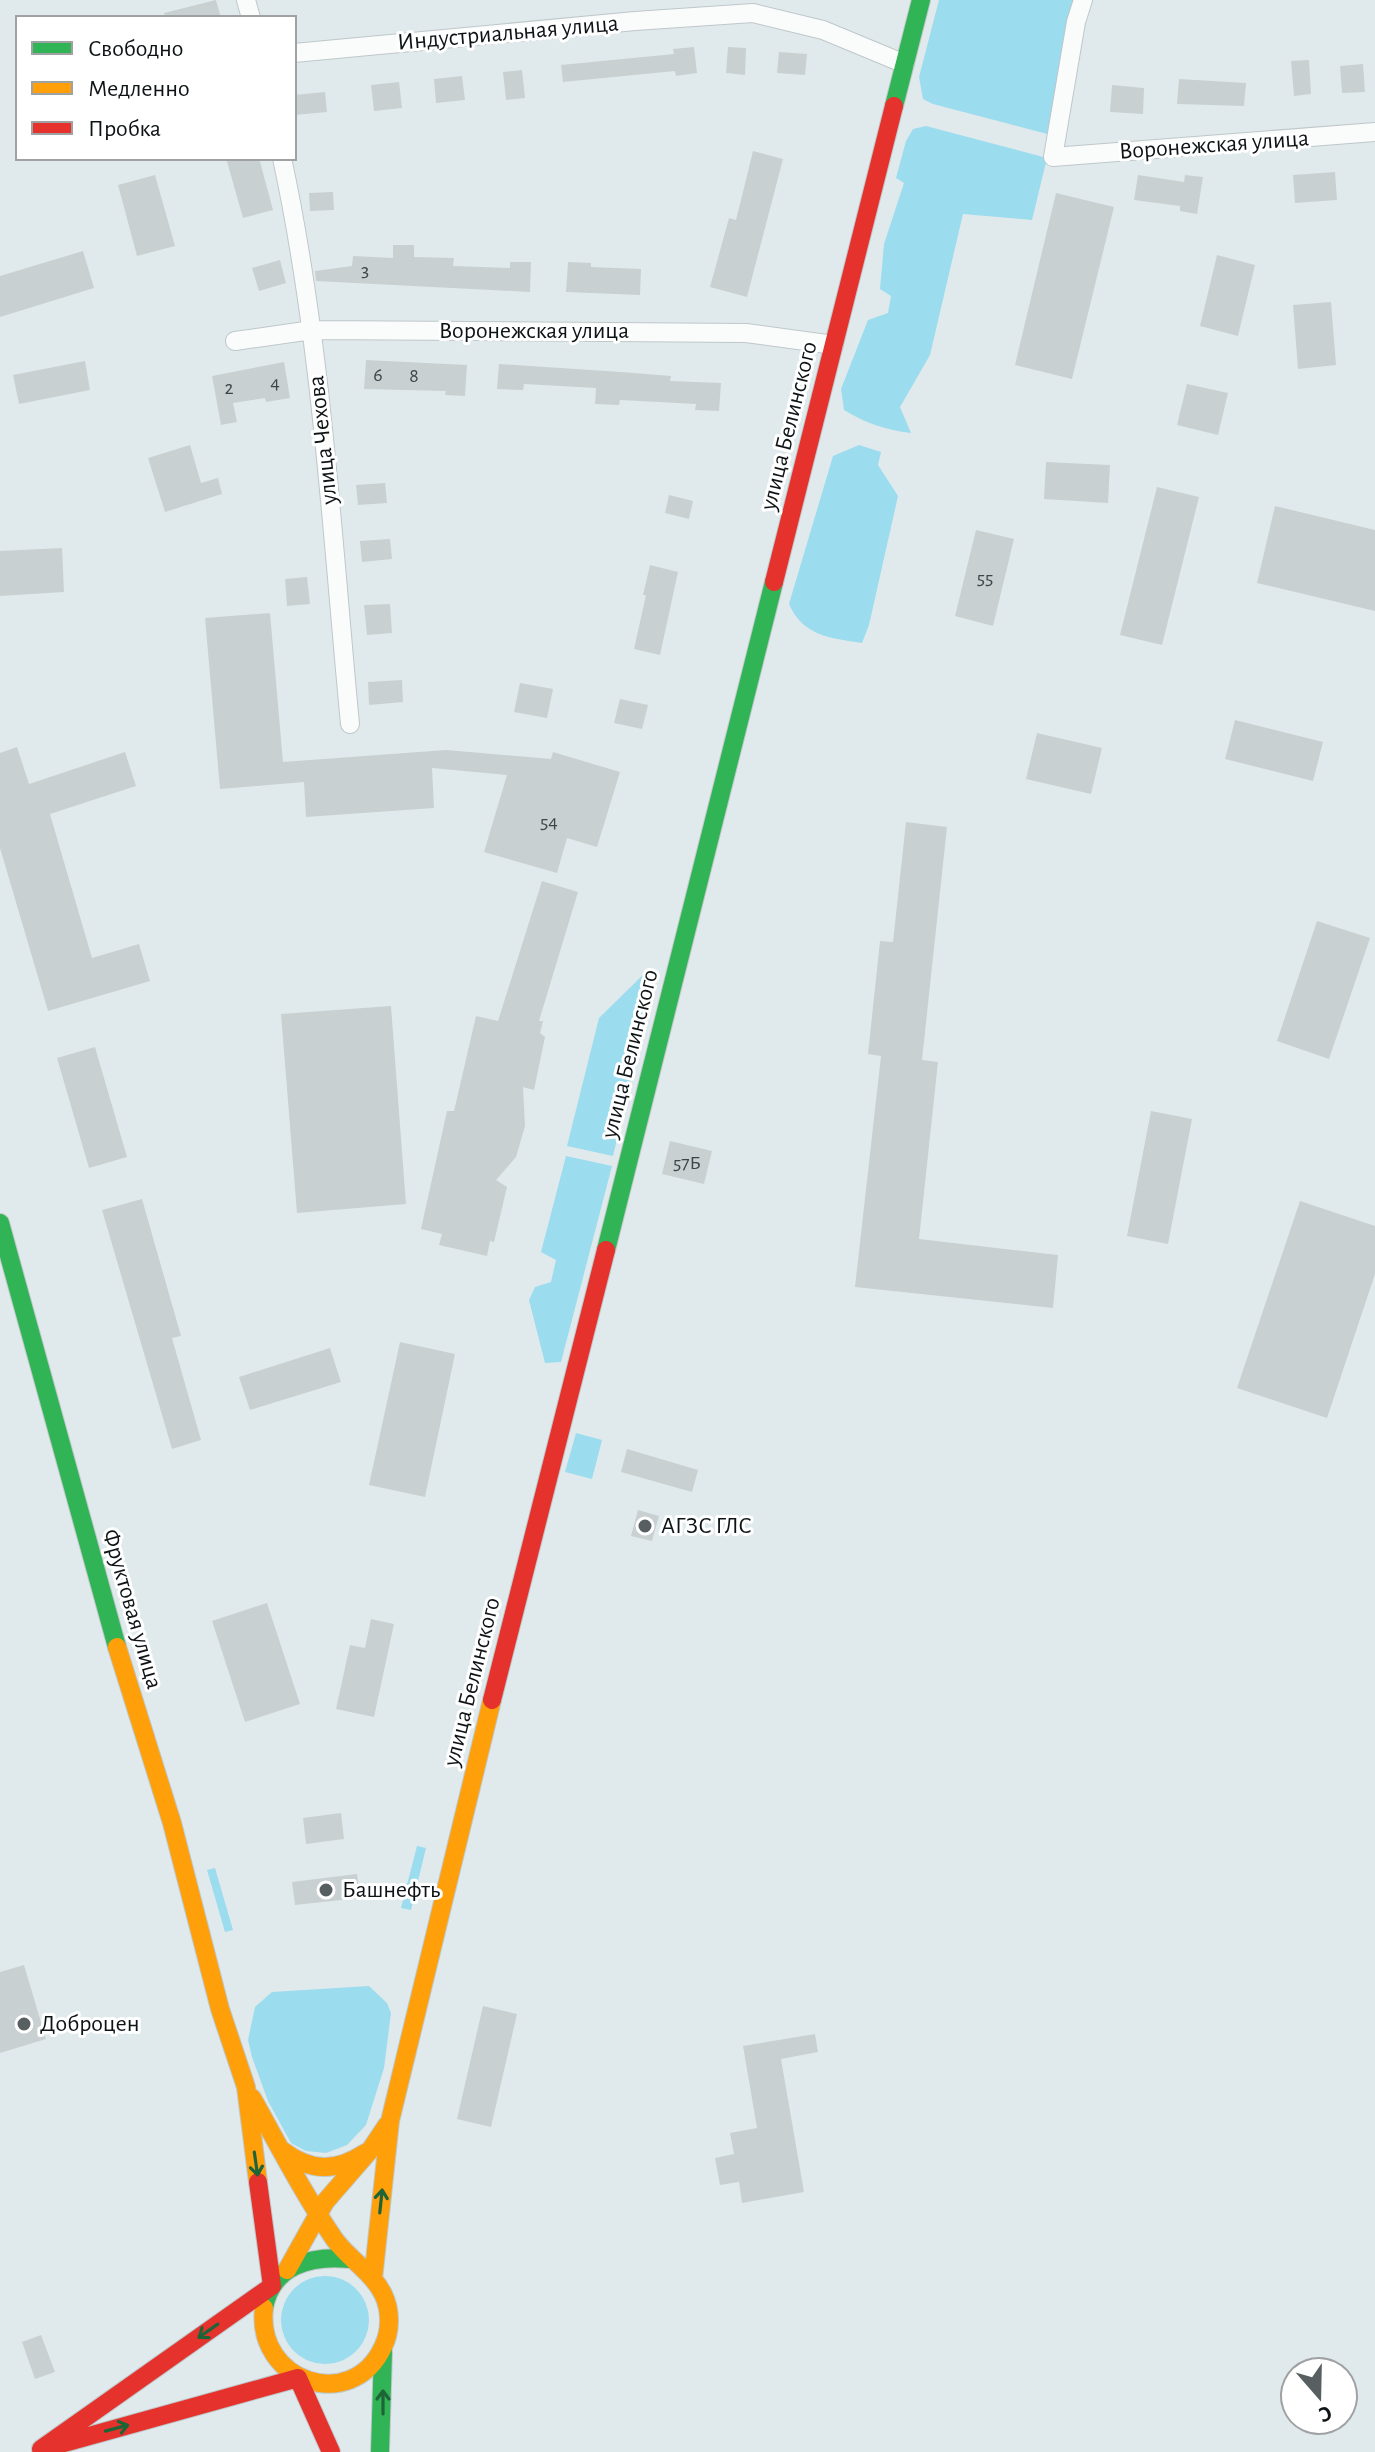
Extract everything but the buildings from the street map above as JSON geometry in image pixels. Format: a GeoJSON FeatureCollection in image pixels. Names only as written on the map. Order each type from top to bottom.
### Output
{"type":"FeatureCollection","features":[{"type":"Feature","properties":{"kind":"main road","name":"улица Белинского"},"geometry":{"type":"LineString","coordinates":[[373,2279],[390,2121],[466,1805],[921,0]]}},
{"type":"Feature","properties":{"kind":"main road","name":"Фруктовая улица"},"geometry":{"type":"LineString","coordinates":[[0,1223],[103,1601],[172,1823],[220,2009],[246,2087]]}},
{"type":"Feature","properties":{"kind":"main road"},"geometry":{"type":"LineString","coordinates":[[246,2087],[317,2213],[350,2259],[373,2279],[384,2296],[389,2326],[383,2352],[380,2452]]}},
{"type":"Feature","properties":{"kind":"main road"},"geometry":{"type":"LineString","coordinates":[[246,2087],[272,2286],[263,2309],[264,2336],[276,2360],[298,2378],[310,2383],[340,2383],[357,2376],[377,2361],[383,2352]]}},
{"type":"Feature","properties":{"kind":"main road","name":"улица Белинского"},"geometry":{"type":"LineString","coordinates":[[287,2270],[317,2213],[376,2146],[390,2121]]}},
{"type":"Feature","properties":{"kind":"main road"},"geometry":{"type":"LineString","coordinates":[[282,2150],[304,2165],[334,2168],[349,2164],[376,2146]]}},
{"type":"Feature","properties":{"kind":"main road"},"geometry":{"type":"LineString","coordinates":[[38,2451],[272,2286],[287,2270],[320,2257],[350,2259]]}},
{"type":"Feature","properties":{"kind":"main road"},"geometry":{"type":"LineString","coordinates":[[38,2451],[298,2378]]}},
{"type":"Feature","properties":{"kind":"main road"},"geometry":{"type":"LineString","coordinates":[[298,2378],[331,2452]]}},
{"type":"Feature","properties":{"kind":"street","name":"Воронежская улица"},"geometry":{"type":"LineString","coordinates":[[1083,0],[1076,22],[1053,157],[1375,132]]}},
{"type":"Feature","properties":{"kind":"street","name":"Индустриальная улица"},"geometry":{"type":"LineString","coordinates":[[296,53],[753,13],[823,30],[905,64]]}},
{"type":"Feature","properties":{"kind":"street","name":"улица Чехова"},"geometry":{"type":"LineString","coordinates":[[282,160],[312,330],[350,724]]}},
{"type":"Feature","properties":{"kind":"street","name":"Воронежская улица"},"geometry":{"type":"LineString","coordinates":[[235,341],[312,330],[746,333],[834,345]]}},
{"type":"Feature","properties":{"kind":"shaded area"},"geometry":{"type":"Polygon","coordinates":[[[939,0],[1076,0],[1051,135],[923,99],[919,77],[939,0]]]}},
{"type":"Feature","properties":{"kind":"shaded area"},"geometry":{"type":"Polygon","coordinates":[[[926,126],[1047,158],[1032,220],[963,214],[930,355],[900,407],[911,433],[876,425],[844,410],[841,389],[868,320],[888,313],[891,296],[880,289],[884,244],[904,183],[896,178],[906,141],[913,129],[926,126]]]}},
{"type":"Feature","properties":{"kind":"shaded area"},"geometry":{"type":"Polygon","coordinates":[[[859,445],[881,452],[878,465],[898,496],[869,625],[862,643],[819,634],[802,623],[789,604],[833,456],[859,445]]]}},
{"type":"Feature","properties":{"kind":"shaded area"},"geometry":{"type":"Polygon","coordinates":[[[647,971],[656,973],[613,1156],[567,1146],[599,1018],[647,971]]]}},
{"type":"Feature","properties":{"kind":"shaded area"},"geometry":{"type":"Polygon","coordinates":[[[566,1156],[612,1166],[561,1362],[545,1363],[529,1300],[535,1287],[551,1282],[556,1260],[541,1252],[566,1156]]]}},
{"type":"Feature","properties":{"kind":"shaded area"},"geometry":{"type":"Polygon","coordinates":[[[576,1433],[602,1440],[592,1479],[565,1472],[576,1433]]]}},
{"type":"Feature","properties":{"kind":"shaded area"},"geometry":{"type":"Polygon","coordinates":[[[417,1846],[426,1848],[411,1910],[401,1908],[417,1846]]]}},
{"type":"Feature","properties":{"kind":"shaded area"},"geometry":{"type":"Polygon","coordinates":[[[215,1868],[233,1930],[225,1932],[207,1870],[215,1868]]]}},
{"type":"Feature","properties":{"kind":"shaded area"},"geometry":{"type":"Polygon","coordinates":[[[369,1986],[387,2003],[391,2013],[384,2068],[366,2125],[347,2145],[326,2153],[306,2151],[291,2143],[268,2101],[252,2057],[248,2040],[255,2007],[272,1992],[369,1986]]]}},
{"type":"Feature","properties":{"kind":"shaded area"},"geometry":{"type":"Polygon","coordinates":[[[325,2276],[342,2280],[356,2289],[365,2303],[369,2320],[365,2337],[356,2351],[342,2360],[325,2364],[308,2360],[294,2351],[285,2337],[281,2320],[285,2303],[294,2289],[308,2280],[325,2276]]]}},
{"type":"Feature","properties":{"kind":"traffic: fast"},"geometry":{"type":"LineString","coordinates":[[894,106],[921,0]]}},
{"type":"Feature","properties":{"kind":"traffic: fast"},"geometry":{"type":"LineString","coordinates":[[606,1250],[774,582]]}},
{"type":"Feature","properties":{"kind":"traffic: fast"},"geometry":{"type":"LineString","coordinates":[[0,1223],[117,1647]]}},
{"type":"Feature","properties":{"kind":"traffic: fast"},"geometry":{"type":"LineString","coordinates":[[264,2308],[275,2282],[295,2266],[321,2259],[350,2259]]}},
{"type":"Feature","properties":{"kind":"traffic: fast"},"geometry":{"type":"LineString","coordinates":[[380,2452],[383,2352]]}},
{"type":"Feature","properties":{"kind":"traffic: slow"},"geometry":{"type":"LineString","coordinates":[[117,1647],[172,1823],[220,2009],[246,2087],[258,2182]]}},
{"type":"Feature","properties":{"kind":"traffic: slow"},"geometry":{"type":"LineString","coordinates":[[373,2279],[390,2121],[492,1700]]}},
{"type":"Feature","properties":{"kind":"traffic: slow"},"geometry":{"type":"LineString","coordinates":[[252,2098],[335,2240],[373,2279],[383,2294],[389,2314],[388,2334],[369,2368],[350,2380],[329,2384],[308,2380],[290,2371],[274,2355],[265,2334],[264,2308]]}},
{"type":"Feature","properties":{"kind":"traffic: slow"},"geometry":{"type":"LineString","coordinates":[[287,2270],[325,2202],[371,2149],[387,2125]]}},
{"type":"Feature","properties":{"kind":"traffic: slow"},"geometry":{"type":"LineString","coordinates":[[283,2151],[304,2163],[324,2167],[344,2164],[365,2153]]}},
{"type":"Feature","properties":{"kind":"traffic: jam"},"geometry":{"type":"LineString","coordinates":[[774,582],[894,106]]}},
{"type":"Feature","properties":{"kind":"traffic: jam"},"geometry":{"type":"LineString","coordinates":[[492,1700],[606,1250]]}},
{"type":"Feature","properties":{"kind":"traffic: jam"},"geometry":{"type":"LineString","coordinates":[[258,2182],[272,2286]]}},
{"type":"Feature","properties":{"kind":"traffic: jam"},"geometry":{"type":"LineString","coordinates":[[41,2449],[272,2286]]}},
{"type":"Feature","properties":{"kind":"traffic: jam"},"geometry":{"type":"LineString","coordinates":[[57,2445],[298,2378]]}},
{"type":"Feature","properties":{"kind":"traffic: jam"},"geometry":{"type":"LineString","coordinates":[[298,2378],[331,2452]]}},
{"type":"Feature","properties":{"kind":"place","name":"АГЗС ГЛС"},"geometry":{"type":"Point","coordinates":[645,1526]}},
{"type":"Feature","properties":{"kind":"place","name":"Башнефть"},"geometry":{"type":"Point","coordinates":[326,1890]}},
{"type":"Feature","properties":{"kind":"place","name":"Доброцен"},"geometry":{"type":"Point","coordinates":[24,2024]}}]}
